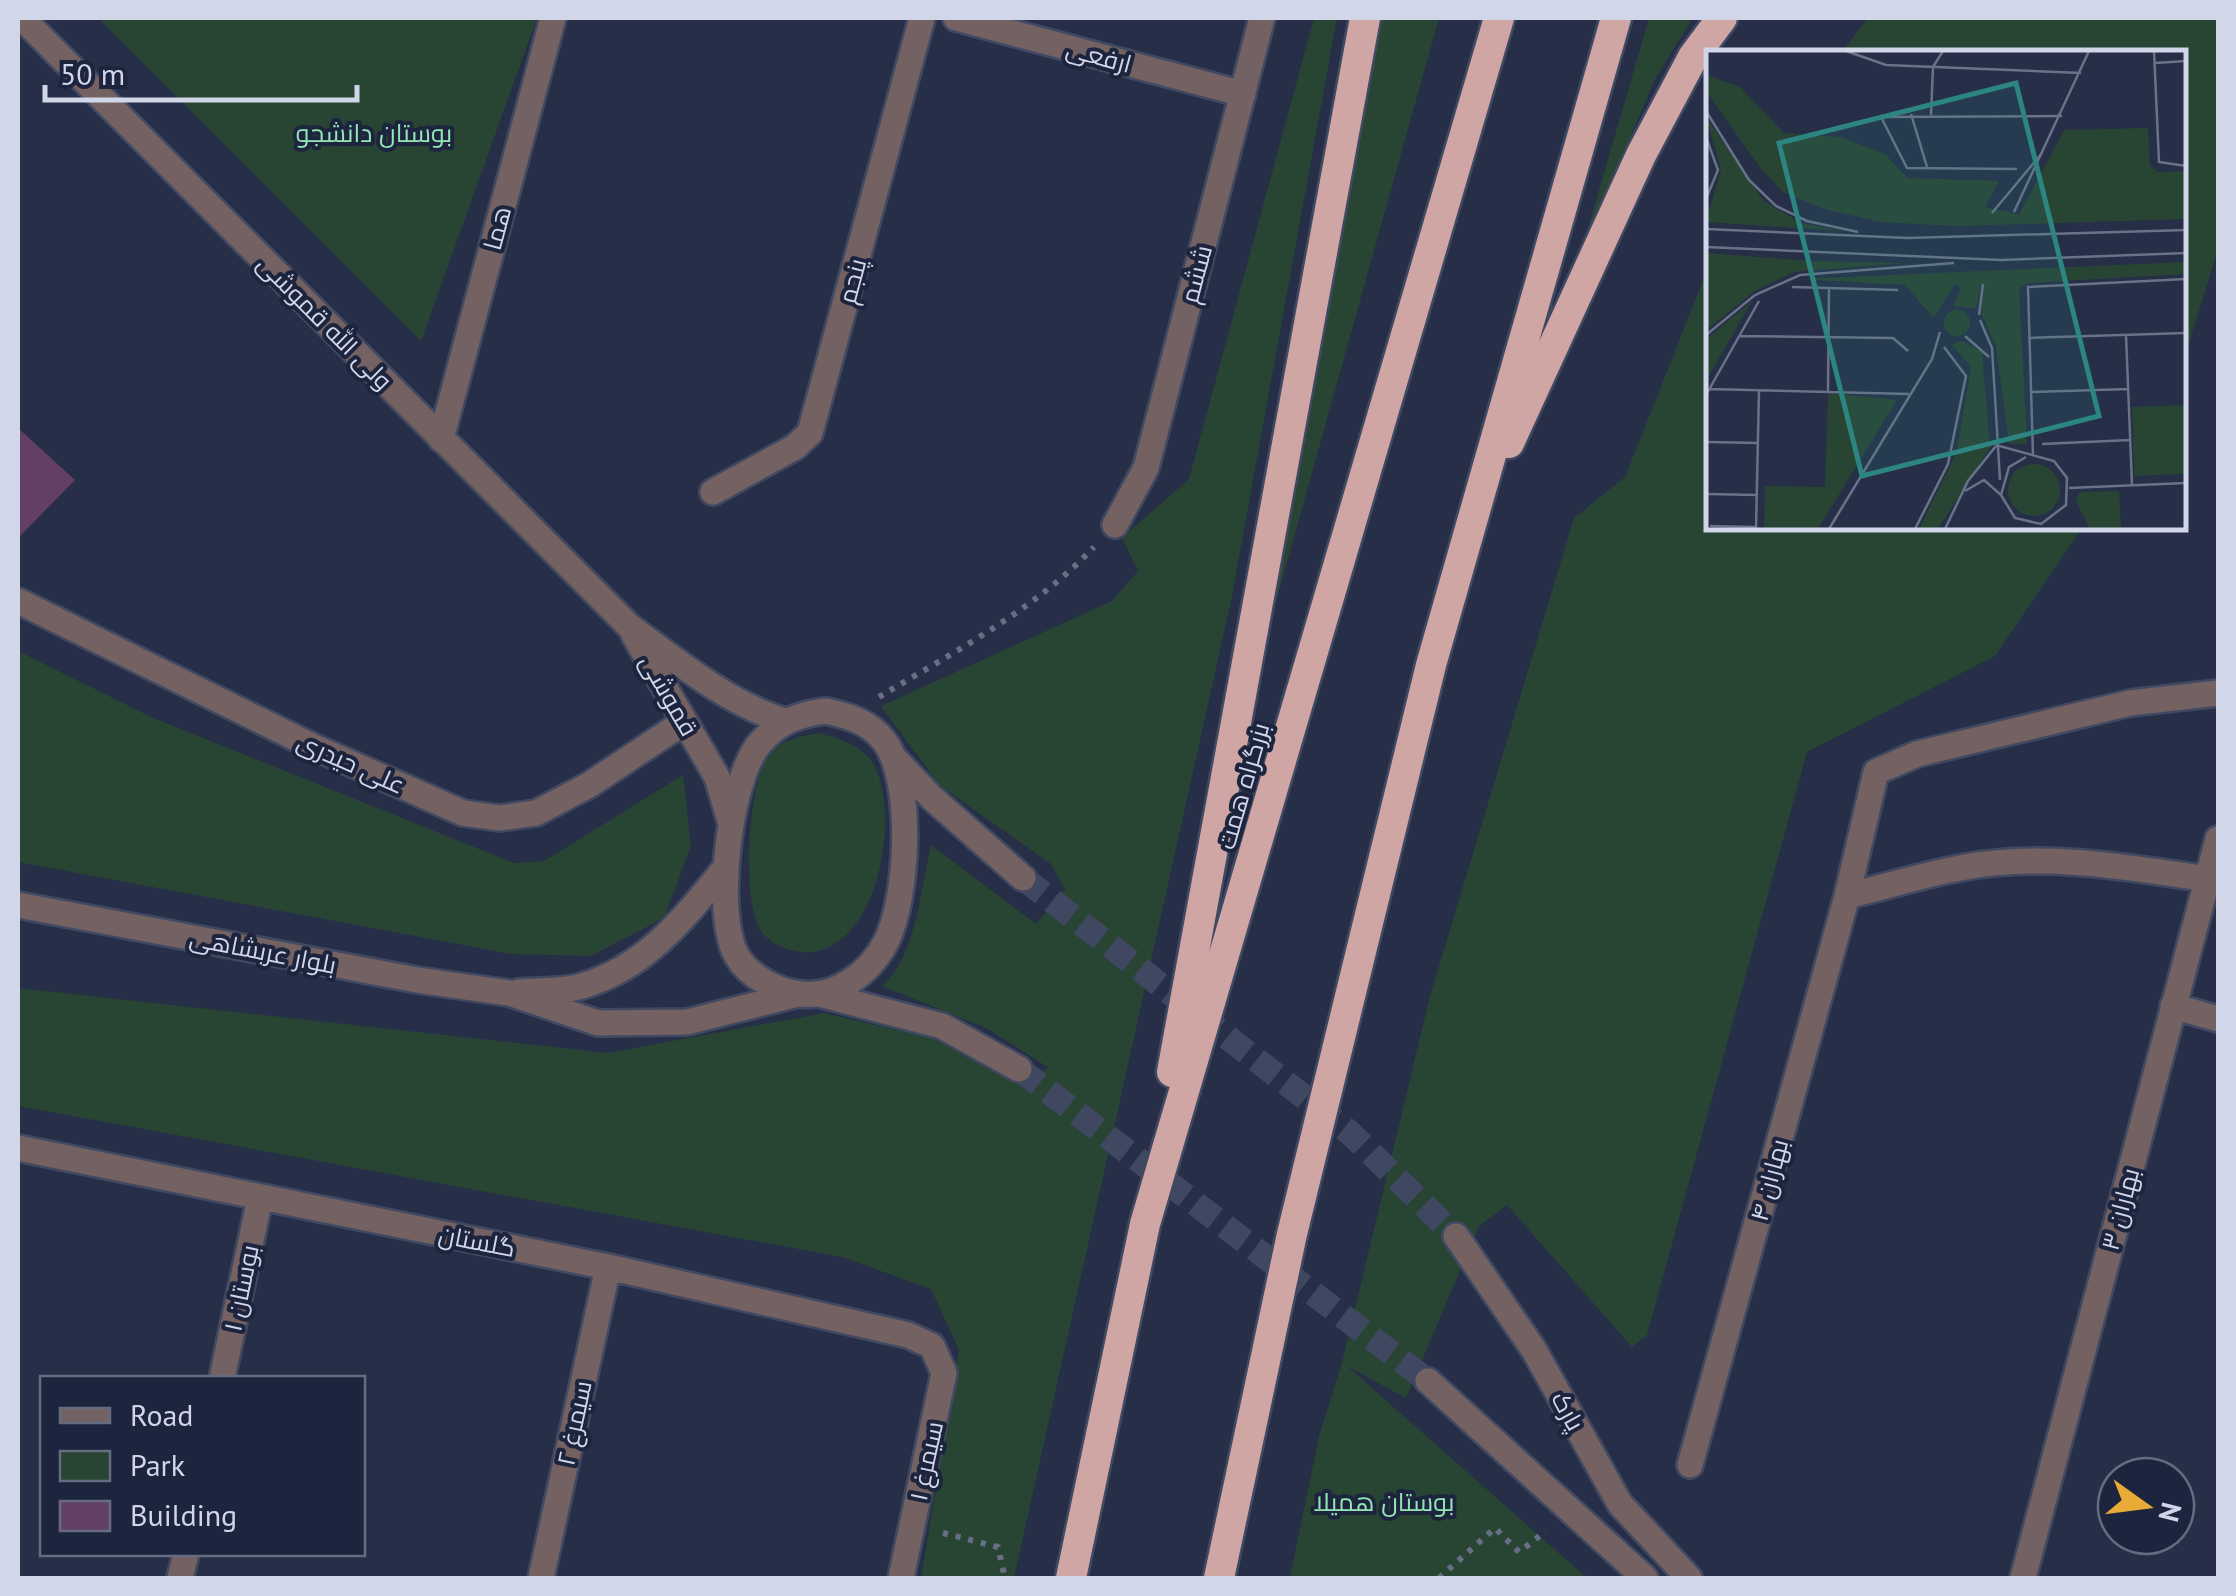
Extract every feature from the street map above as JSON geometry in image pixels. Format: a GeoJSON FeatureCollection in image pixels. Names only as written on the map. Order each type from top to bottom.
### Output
{"type":"FeatureCollection","features":[{"type":"Feature","properties":{"kind":"highway"},"geometry":{"type":"LineString","coordinates":[[1145,1224],[1364,18]]}},
{"type":"Feature","properties":{"kind":"highway","name":"بزرگراه همت"},"geometry":{"type":"LineString","coordinates":[[1071,1578],[1145,1224],[1500,18]]}},
{"type":"Feature","properties":{"kind":"highway"},"geometry":{"type":"LineString","coordinates":[[1219,1578],[1292,1234],[1431,665],[1616,18]]}},
{"type":"Feature","properties":{"kind":"highway"},"geometry":{"type":"LineString","coordinates":[[1470,527],[1642,154],[1693,57],[1722,18]]}},
{"type":"Feature","properties":{"kind":"street","name":"ولی الله قموشی"},"geometry":{"type":"LineString","coordinates":[[22,18],[628,626]]}},
{"type":"Feature","properties":{"kind":"street","name":"هما"},"geometry":{"type":"LineString","coordinates":[[441,440],[553,18]]}},
{"type":"Feature","properties":{"kind":"street","name":"پنجم"},"geometry":{"type":"LineString","coordinates":[[714,492],[795,447],[810,433],[922,18]]}},
{"type":"Feature","properties":{"kind":"street","name":"ارفعی"},"geometry":{"type":"LineString","coordinates":[[956,18],[1242,94]]}},
{"type":"Feature","properties":{"kind":"street","name":"ششم"},"geometry":{"type":"LineString","coordinates":[[1115,525],[1146,468],[1262,18]]}},
{"type":"Feature","properties":{"kind":"street","name":"علی حیدری"},"geometry":{"type":"LineString","coordinates":[[18,601],[314,748],[462,813],[499,818],[536,813],[589,785],[684,722]]}},
{"type":"Feature","properties":{"kind":"street","name":"قموشی"},"geometry":{"type":"LineString","coordinates":[[628,626],[729,697],[784,721]]}},
{"type":"Feature","properties":{"kind":"street","name":"قموشی"},"geometry":{"type":"LineString","coordinates":[[628,626],[717,778],[731,824]]}},
{"type":"Feature","properties":{"kind":"street","name":"بهاران ۴"},"geometry":{"type":"LineString","coordinates":[[1690,1465],[1847,896],[1876,772],[1917,754],[2130,703],[2218,693]]}},
{"type":"Feature","properties":{"kind":"street"},"geometry":{"type":"LineString","coordinates":[[1020,1069],[942,1026],[775,987],[738,958],[729,933],[726,866],[742,780],[758,745],[784,721],[816,712],[848,716],[868,726],[932,798],[1024,878]]}},
{"type":"Feature","properties":{"kind":"street"},"geometry":{"type":"LineString","coordinates":[[811,994],[846,984],[866,969],[886,942],[896,912],[905,849],[904,806],[894,758]]}},
{"type":"Feature","properties":{"kind":"street","name":"بهاران ۳"},"geometry":{"type":"LineString","coordinates":[[2023,1578],[2218,839]]}},
{"type":"Feature","properties":{"kind":"street"},"geometry":{"type":"LineString","coordinates":[[1847,896],[1962,867],[2018,863],[2116,865],[2208,879]]}},
{"type":"Feature","properties":{"kind":"street","name":"بلوار عربشاهی"},"geometry":{"type":"LineString","coordinates":[[18,904],[417,980],[508,992],[580,987],[625,967],[672,933],[726,866]]}},
{"type":"Feature","properties":{"kind":"street","name":"بلوار عربشاهی"},"geometry":{"type":"LineString","coordinates":[[508,992],[598,1023],[687,1022],[811,994]]}},
{"type":"Feature","properties":{"kind":"street"},"geometry":{"type":"LineString","coordinates":[[2173,1006],[2218,1019]]}},
{"type":"Feature","properties":{"kind":"street","name":"گلستان"},"geometry":{"type":"LineString","coordinates":[[18,1148],[608,1267],[908,1334],[932,1346]]}},
{"type":"Feature","properties":{"kind":"street","name":"بوستان ۱"},"geometry":{"type":"LineString","coordinates":[[222,1376],[260,1198]]}},
{"type":"Feature","properties":{"kind":"street","name":"پارک"},"geometry":{"type":"LineString","coordinates":[[1456,1236],[1534,1350],[1620,1504],[1689,1578]]}},
{"type":"Feature","properties":{"kind":"street","name":"سیمرغ ۲"},"geometry":{"type":"LineString","coordinates":[[541,1578],[608,1267]]}},
{"type":"Feature","properties":{"kind":"street","name":"سیمرغ ۱"},"geometry":{"type":"LineString","coordinates":[[901,1578],[944,1373],[932,1346]]}},
{"type":"Feature","properties":{"kind":"street"},"geometry":{"type":"LineString","coordinates":[[1428,1381],[1645,1578]]}},
{"type":"Feature","properties":{"kind":"path"},"geometry":{"type":"LineString","coordinates":[[848,716],[982,635],[1072,570],[1115,525]]}},
{"type":"Feature","properties":{"kind":"path"},"geometry":{"type":"LineString","coordinates":[[1439,1578],[1495,1528],[1519,1552],[1573,1510]]}},
{"type":"Feature","properties":{"kind":"path"},"geometry":{"type":"LineString","coordinates":[[913,1525],[998,1547],[1005,1578]]}},
{"type":"Feature","properties":{"kind":"green space","name":"بوستان دانشجو"},"geometry":{"type":"Polygon","coordinates":[[[98,18],[537,18],[421,341],[98,18]]]}},
{"type":"Feature","properties":{"kind":"green space"},"geometry":{"type":"Polygon","coordinates":[[[1314,18],[1337,18],[1232,596],[1014,1578],[921,1578],[959,1350],[931,1289],[842,1257],[18,1106],[18,988],[608,1053],[824,1013],[931,1038],[1014,1082],[1049,1068],[986,1028],[882,986],[903,958],[910,940],[931,845],[1036,924],[1065,889],[1051,864],[939,785],[881,706],[1112,601],[1138,571],[1122,538],[1189,479],[1314,18]]]}},
{"type":"Feature","properties":{"kind":"green space"},"geometry":{"type":"Polygon","coordinates":[[[1381,18],[1439,18],[1275,605],[1381,18]]]}},
{"type":"Feature","properties":{"kind":"green space"},"geometry":{"type":"Polygon","coordinates":[[[1649,18],[1693,18],[1655,79],[1580,256],[1649,18]]]}},
{"type":"Feature","properties":{"kind":"green space"},"geometry":{"type":"Polygon","coordinates":[[[1868,18],[2218,18],[2218,250],[2186,352],[2186,50],[1844,50],[1868,18]]]}},
{"type":"Feature","properties":{"kind":"green space","name":"بوستان همیلا"},"geometry":{"type":"Polygon","coordinates":[[[1706,273],[1706,530],[2081,530],[1995,656],[1807,752],[1647,1335],[1632,1347],[1507,1205],[1479,1226],[1406,1398],[1347,1366],[1587,1578],[1290,1578],[1319,1436],[1342,1363],[1430,996],[1574,518],[1625,477],[1706,273]]]}},
{"type":"Feature","properties":{"kind":"green space"},"geometry":{"type":"Polygon","coordinates":[[[18,651],[151,717],[514,863],[544,861],[683,775],[691,846],[664,918],[591,956],[512,954],[18,862],[18,651]]]}},
{"type":"Feature","properties":{"kind":"green space"},"geometry":{"type":"Polygon","coordinates":[[[819,733],[858,748],[875,767],[885,819],[883,850],[865,910],[848,933],[827,948],[801,952],[768,939],[755,916],[749,871],[751,820],[766,759],[789,740],[819,733]]]}},
{"type":"Feature","properties":{"kind":"building"},"geometry":{"type":"Polygon","coordinates":[[[18,428],[75,480],[18,538],[18,428]]]}},
{"type":"Feature","properties":{"kind":"tunnel"},"geometry":{"type":"LineString","coordinates":[[1023,878],[1349,1132],[1456,1236]]}},
{"type":"Feature","properties":{"kind":"tunnel"},"geometry":{"type":"LineString","coordinates":[[1019,1069],[1428,1381]]}}]}
